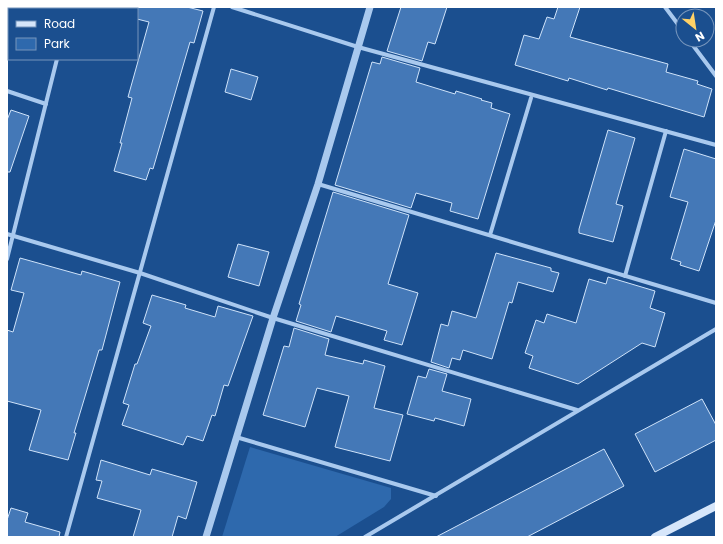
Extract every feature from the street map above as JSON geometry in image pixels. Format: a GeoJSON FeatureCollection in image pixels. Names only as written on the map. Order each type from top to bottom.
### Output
{"type":"FeatureCollection","features":[{"type":"Feature","properties":{"kind":"main road"},"geometry":{"type":"LineString","coordinates":[[655,537],[716,506]]}},
{"type":"Feature","properties":{"kind":"street"},"geometry":{"type":"LineString","coordinates":[[66,537],[214,7]]}},
{"type":"Feature","properties":{"kind":"street"},"geometry":{"type":"LineString","coordinates":[[232,7],[358,46],[716,145]]}},
{"type":"Feature","properties":{"kind":"street"},"geometry":{"type":"LineString","coordinates":[[206,537],[273,318],[318,184],[370,7]]}},
{"type":"Feature","properties":{"kind":"street"},"geometry":{"type":"LineString","coordinates":[[665,7],[675,21]]}},
{"type":"Feature","properties":{"kind":"street"},"geometry":{"type":"LineString","coordinates":[[695,48],[716,76]]}},
{"type":"Feature","properties":{"kind":"street"},"geometry":{"type":"LineString","coordinates":[[7,260],[14,237],[57,60]]}},
{"type":"Feature","properties":{"kind":"street"},"geometry":{"type":"LineString","coordinates":[[7,91],[46,104]]}},
{"type":"Feature","properties":{"kind":"street"},"geometry":{"type":"LineString","coordinates":[[490,235],[531,98]]}},
{"type":"Feature","properties":{"kind":"street"},"geometry":{"type":"LineString","coordinates":[[625,276],[666,131]]}},
{"type":"Feature","properties":{"kind":"street"},"geometry":{"type":"LineString","coordinates":[[318,184],[716,303]]}},
{"type":"Feature","properties":{"kind":"street"},"geometry":{"type":"LineString","coordinates":[[7,234],[140,273],[273,318],[577,410]]}},
{"type":"Feature","properties":{"kind":"street"},"geometry":{"type":"LineString","coordinates":[[365,537],[716,329]]}},
{"type":"Feature","properties":{"kind":"street"},"geometry":{"type":"LineString","coordinates":[[236,437],[436,496]]}},
{"type":"Feature","properties":{"kind":"green space"},"geometry":{"type":"Polygon","coordinates":[[[250,447],[391,488],[391,499],[384,507],[335,537],[222,537],[250,447]]]}},
{"type":"Feature","properties":{"kind":"building"},"geometry":{"type":"Polygon","coordinates":[[[187,7],[203,11],[194,43],[190,42],[153,169],[150,168],[146,180],[114,171],[132,98],[128,97],[149,22],[138,19],[138,8],[112,8],[187,7]]]}},
{"type":"Feature","properties":{"kind":"building"},"geometry":{"type":"Polygon","coordinates":[[[401,7],[447,7],[435,44],[428,42],[422,61],[387,51],[401,7]]]}},
{"type":"Feature","properties":{"kind":"building"},"geometry":{"type":"Polygon","coordinates":[[[558,7],[580,7],[570,37],[668,64],[666,72],[698,81],[697,84],[712,89],[704,117],[608,88],[607,90],[569,78],[568,81],[515,65],[524,35],[539,39],[547,17],[554,19],[558,7]]]}},
{"type":"Feature","properties":{"kind":"building"},"geometry":{"type":"Polygon","coordinates":[[[382,57],[420,68],[416,82],[455,94],[456,91],[482,99],[481,100],[492,103],[491,108],[510,114],[478,219],[450,211],[452,203],[416,193],[411,208],[335,185],[372,62],[380,64],[382,57]]]}},
{"type":"Feature","properties":{"kind":"building"},"geometry":{"type":"Polygon","coordinates":[[[231,69],[258,77],[251,100],[225,92],[231,69]]]}},
{"type":"Feature","properties":{"kind":"building"},"geometry":{"type":"Polygon","coordinates":[[[11,110],[29,116],[10,172],[7,172],[7,120],[11,110]]]}},
{"type":"Feature","properties":{"kind":"building"},"geometry":{"type":"Polygon","coordinates":[[[608,130],[635,138],[616,204],[623,206],[613,242],[579,233],[608,130]]]}},
{"type":"Feature","properties":{"kind":"building"},"geometry":{"type":"Polygon","coordinates":[[[684,149],[716,159],[716,220],[699,271],[680,265],[681,262],[671,259],[688,202],[670,197],[684,149]]]}},
{"type":"Feature","properties":{"kind":"building"},"geometry":{"type":"Polygon","coordinates":[[[333,192],[409,215],[388,284],[418,293],[402,345],[384,340],[387,331],[336,316],[331,332],[296,321],[301,305],[299,304],[333,192]]]}},
{"type":"Feature","properties":{"kind":"building"},"geometry":{"type":"Polygon","coordinates":[[[238,244],[269,252],[259,286],[228,277],[238,244]]]}},
{"type":"Feature","properties":{"kind":"building"},"geometry":{"type":"Polygon","coordinates":[[[496,253],[551,268],[551,271],[559,273],[553,292],[518,282],[512,303],[509,302],[492,359],[463,350],[460,360],[452,358],[449,368],[431,362],[441,324],[448,326],[452,311],[476,318],[496,253]]]}},
{"type":"Feature","properties":{"kind":"building"},"geometry":{"type":"Polygon","coordinates":[[[20,258],[81,275],[82,271],[120,282],[102,350],[99,350],[74,433],[76,433],[68,460],[29,450],[41,410],[7,401],[7,330],[13,332],[24,293],[11,290],[20,258]]]}},
{"type":"Feature","properties":{"kind":"building"},"geometry":{"type":"Polygon","coordinates":[[[608,277],[655,291],[650,308],[665,313],[655,347],[642,343],[578,384],[529,368],[533,356],[525,353],[536,320],[544,323],[547,314],[576,323],[589,279],[606,284],[608,277]]]}},
{"type":"Feature","properties":{"kind":"building"},"geometry":{"type":"Polygon","coordinates":[[[152,295],[186,305],[185,308],[215,317],[218,306],[253,316],[228,386],[224,385],[215,416],[212,415],[203,441],[187,436],[183,445],[122,425],[129,405],[123,403],[135,364],[137,364],[151,326],[143,323],[152,295]]]}},
{"type":"Feature","properties":{"kind":"building"},"geometry":{"type":"Polygon","coordinates":[[[294,328],[329,339],[325,355],[363,364],[364,360],[385,366],[374,408],[403,415],[390,461],[335,447],[349,396],[317,388],[305,427],[263,415],[284,346],[289,347],[294,328]]]}},
{"type":"Feature","properties":{"kind":"building"},"geometry":{"type":"Polygon","coordinates":[[[429,369],[447,374],[442,391],[471,399],[464,426],[435,418],[434,421],[407,414],[418,376],[426,378],[429,369]]]}},
{"type":"Feature","properties":{"kind":"building"},"geometry":{"type":"Polygon","coordinates":[[[702,399],[716,425],[716,440],[655,472],[635,434],[702,399]]]}},
{"type":"Feature","properties":{"kind":"building"},"geometry":{"type":"Polygon","coordinates":[[[604,449],[624,486],[527,537],[436,537],[604,449]]]}},
{"type":"Feature","properties":{"kind":"building"},"geometry":{"type":"Polygon","coordinates":[[[101,460],[150,475],[152,469],[197,482],[186,519],[178,516],[172,537],[133,537],[141,510],[97,498],[102,481],[96,480],[101,460]]]}},
{"type":"Feature","properties":{"kind":"building"},"geometry":{"type":"Polygon","coordinates":[[[11,508],[28,513],[25,522],[60,532],[59,537],[7,537],[7,520],[11,508]]]}}]}
